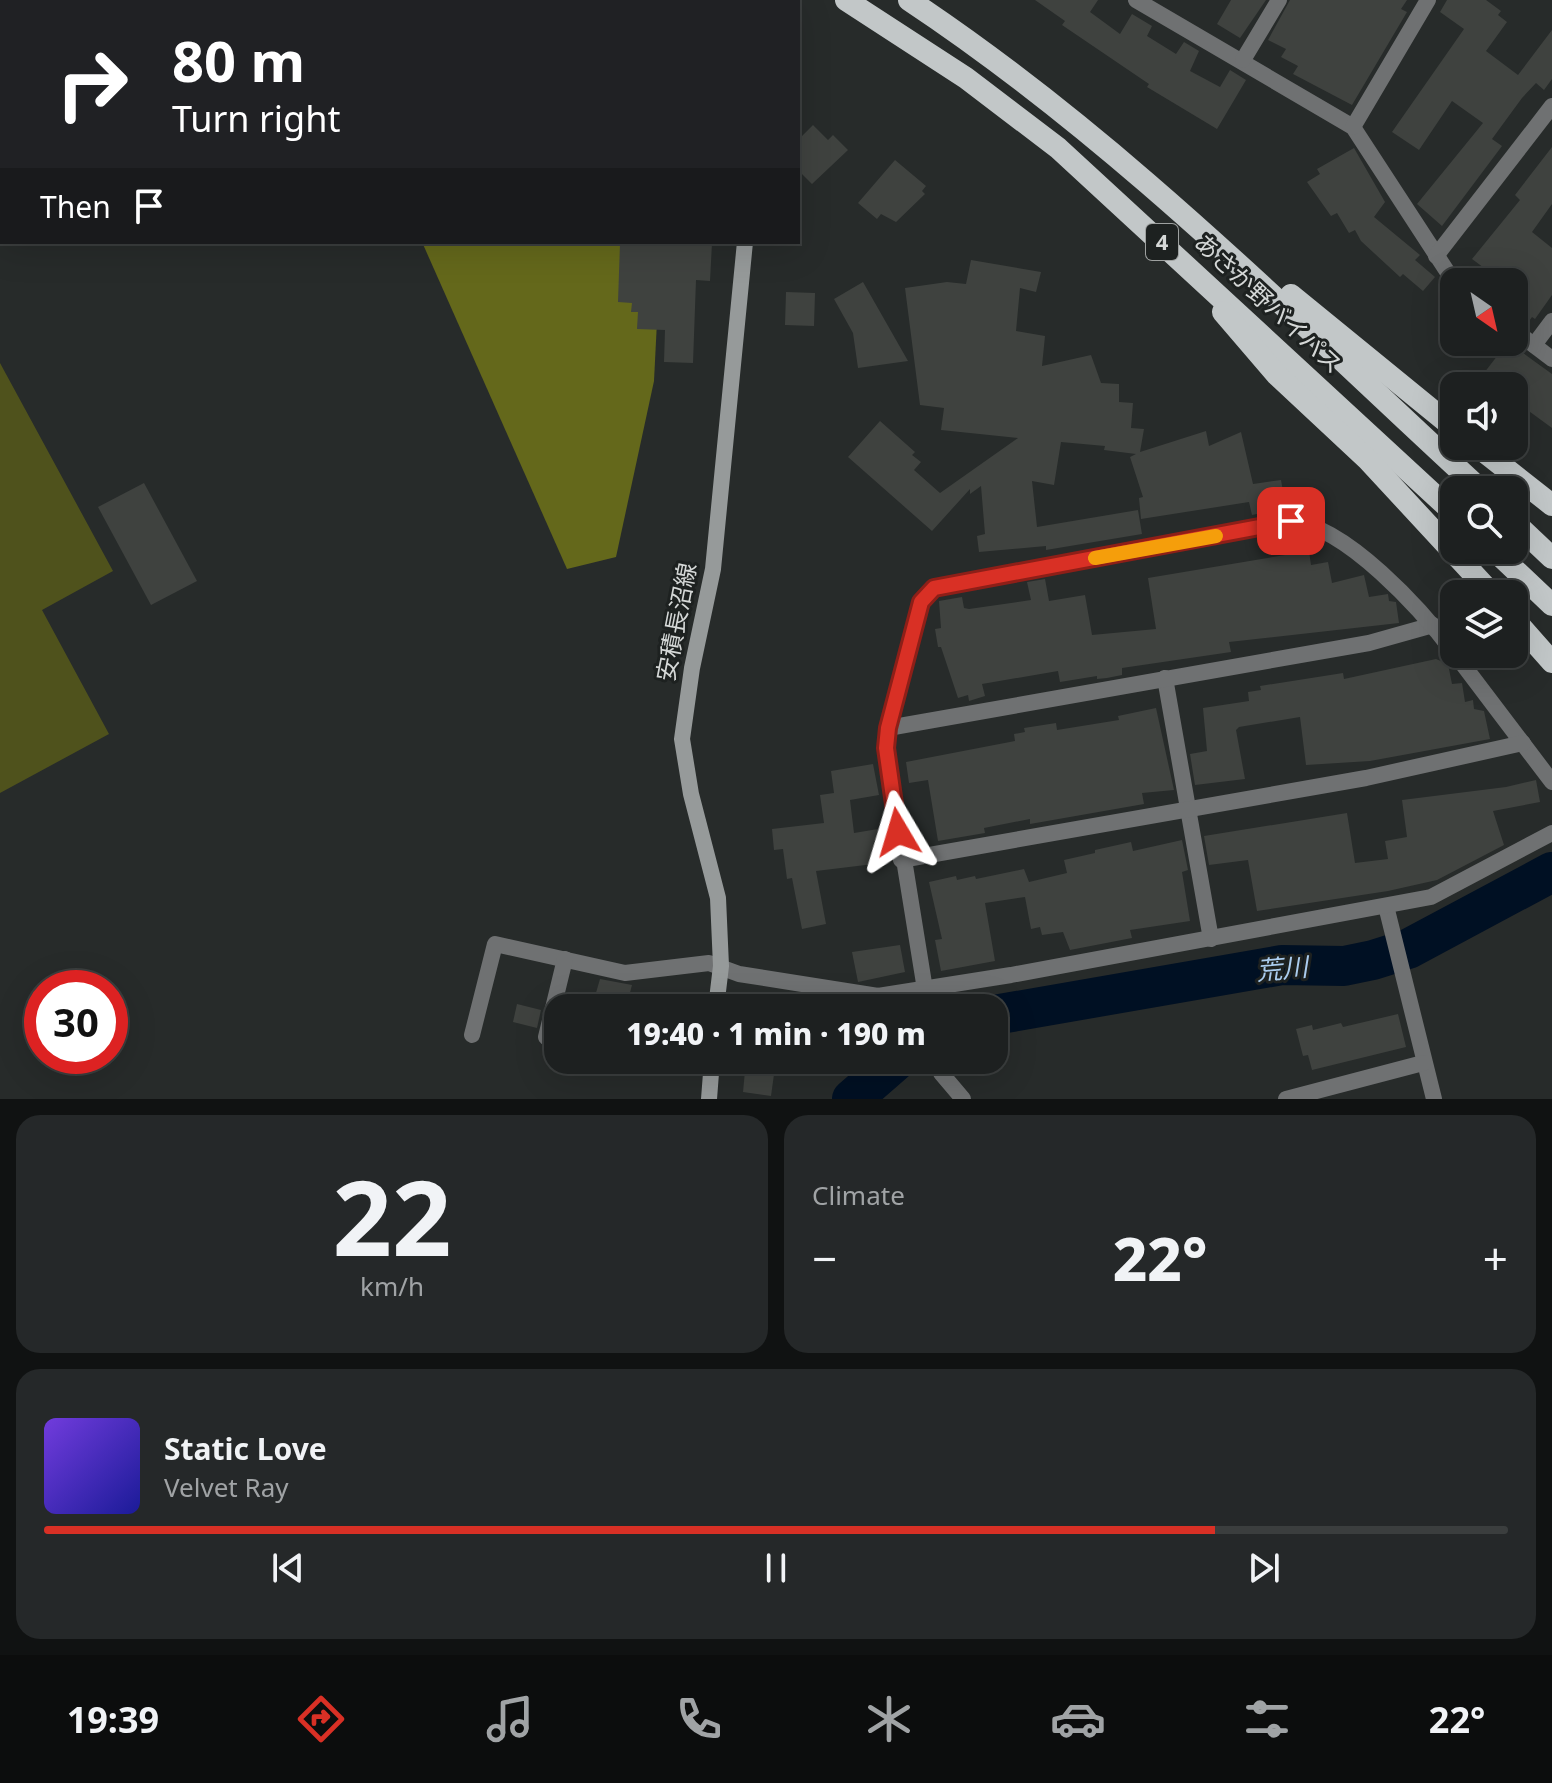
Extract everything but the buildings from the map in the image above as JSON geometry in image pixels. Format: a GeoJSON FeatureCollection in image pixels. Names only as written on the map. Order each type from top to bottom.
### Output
{"type":"FeatureCollection","features":[{"type":"Feature","properties":{"kind":"highway","name":"あさか野バイパス"},"geometry":{"type":"LineString","coordinates":[[846,0],[966,78],[1058,148],[1440,500]]}},
{"type":"Feature","properties":{"kind":"highway","name":"あさか野バイパス"},"geometry":{"type":"LineString","coordinates":[[909,0],[1078,122],[1238,264],[1466,476]]}},
{"type":"Feature","properties":{"kind":"highway"},"geometry":{"type":"LineString","coordinates":[[1238,264],[1289,293],[1440,417]]}},
{"type":"Feature","properties":{"kind":"highway"},"geometry":{"type":"LineString","coordinates":[[1188,265],[1248,345],[1368,460],[1479,580]]}},
{"type":"Feature","properties":{"kind":"highway"},"geometry":{"type":"LineString","coordinates":[[1495,460],[1552,505]]}},
{"type":"Feature","properties":{"kind":"highway"},"geometry":{"type":"LineString","coordinates":[[1528,535],[1552,558]]}},
{"type":"Feature","properties":{"kind":"highway"},"geometry":{"type":"LineString","coordinates":[[1509,564],[1552,605]]}},
{"type":"Feature","properties":{"kind":"highway"},"geometry":{"type":"LineString","coordinates":[[1528,635],[1552,662]]}},
{"type":"Feature","properties":{"kind":"main road","name":"安積長沼線"},"geometry":{"type":"LineString","coordinates":[[718,994],[721,966],[718,898],[691,794],[682,739],[683,716],[716,544],[745,244]]}},
{"type":"Feature","properties":{"kind":"main road"},"geometry":{"type":"LineString","coordinates":[[709,1099],[711,1074]]}},
{"type":"Feature","properties":{"kind":"street"},"geometry":{"type":"LineString","coordinates":[[1136,0],[1353,127],[1444,268]]}},
{"type":"Feature","properties":{"kind":"street"},"geometry":{"type":"LineString","coordinates":[[1243,60],[1279,0]]}},
{"type":"Feature","properties":{"kind":"street"},"geometry":{"type":"LineString","coordinates":[[1353,127],[1428,0]]}},
{"type":"Feature","properties":{"kind":"street"},"geometry":{"type":"LineString","coordinates":[[1436,256],[1552,106]]}},
{"type":"Feature","properties":{"kind":"street"},"geometry":{"type":"LineString","coordinates":[[1534,345],[1552,321]]}},
{"type":"Feature","properties":{"kind":"street"},"geometry":{"type":"LineString","coordinates":[[1528,340],[1552,359]]}},
{"type":"Feature","properties":{"kind":"street"},"geometry":{"type":"LineString","coordinates":[[925,994],[901,860],[886,748],[888,728],[921,602],[934,588],[1291,521],[1301,522],[1338,541],[1382,575],[1440,634]]}},
{"type":"Feature","properties":{"kind":"street"},"geometry":{"type":"LineString","coordinates":[[888,728],[1369,643],[1433,625]]}},
{"type":"Feature","properties":{"kind":"street"},"geometry":{"type":"LineString","coordinates":[[1466,668],[1552,782]]}},
{"type":"Feature","properties":{"kind":"street"},"geometry":{"type":"LineString","coordinates":[[1165,678],[1211,939]]}},
{"type":"Feature","properties":{"kind":"street"},"geometry":{"type":"LineString","coordinates":[[901,860],[1189,811],[1523,743]]}},
{"type":"Feature","properties":{"kind":"street"},"geometry":{"type":"LineString","coordinates":[[472,1035],[495,944],[634,973],[701,962],[739,974],[863,997],[924,991],[1431,897],[1552,833]]}},
{"type":"Feature","properties":{"kind":"street"},"geometry":{"type":"LineString","coordinates":[[1386,906],[1434,1099]]}},
{"type":"Feature","properties":{"kind":"street"},"geometry":{"type":"LineString","coordinates":[[556,994],[565,959]]}},
{"type":"Feature","properties":{"kind":"street"},"geometry":{"type":"LineString","coordinates":[[1286,1099],[1320,1095],[1423,1063]]}},
{"type":"Feature","properties":{"kind":"street"},"geometry":{"type":"LineString","coordinates":[[942,1074],[963,1099]]}},
{"type":"Feature","properties":{"kind":"green space"},"geometry":{"type":"Polygon","coordinates":[[[0,363],[113,571],[42,610],[109,734],[0,793],[0,363]]]}},
{"type":"Feature","properties":{"kind":"shaded area"},"geometry":{"type":"Polygon","coordinates":[[[423,244],[661,244],[654,381],[616,557],[567,569],[423,244]]]}},
{"type":"Feature","properties":{"kind":"waterway","name":"荒川"},"geometry":{"type":"LineString","coordinates":[[1008,1013],[1282,965],[1344,966],[1373,960],[1408,949],[1552,872]]}},
{"type":"Feature","properties":{"kind":"waterway","name":"荒川"},"geometry":{"type":"LineString","coordinates":[[852,1099],[881,1074]]}},
{"type":"Feature","properties":{"kind":"slow traffic"},"geometry":{"type":"LineString","coordinates":[[1095,558],[1216,536]]}},
{"type":"Feature","properties":{"kind":"route"},"geometry":{"type":"LineString","coordinates":[[898,832],[886,748],[888,728],[921,602],[934,588],[1291,521]]}}]}
